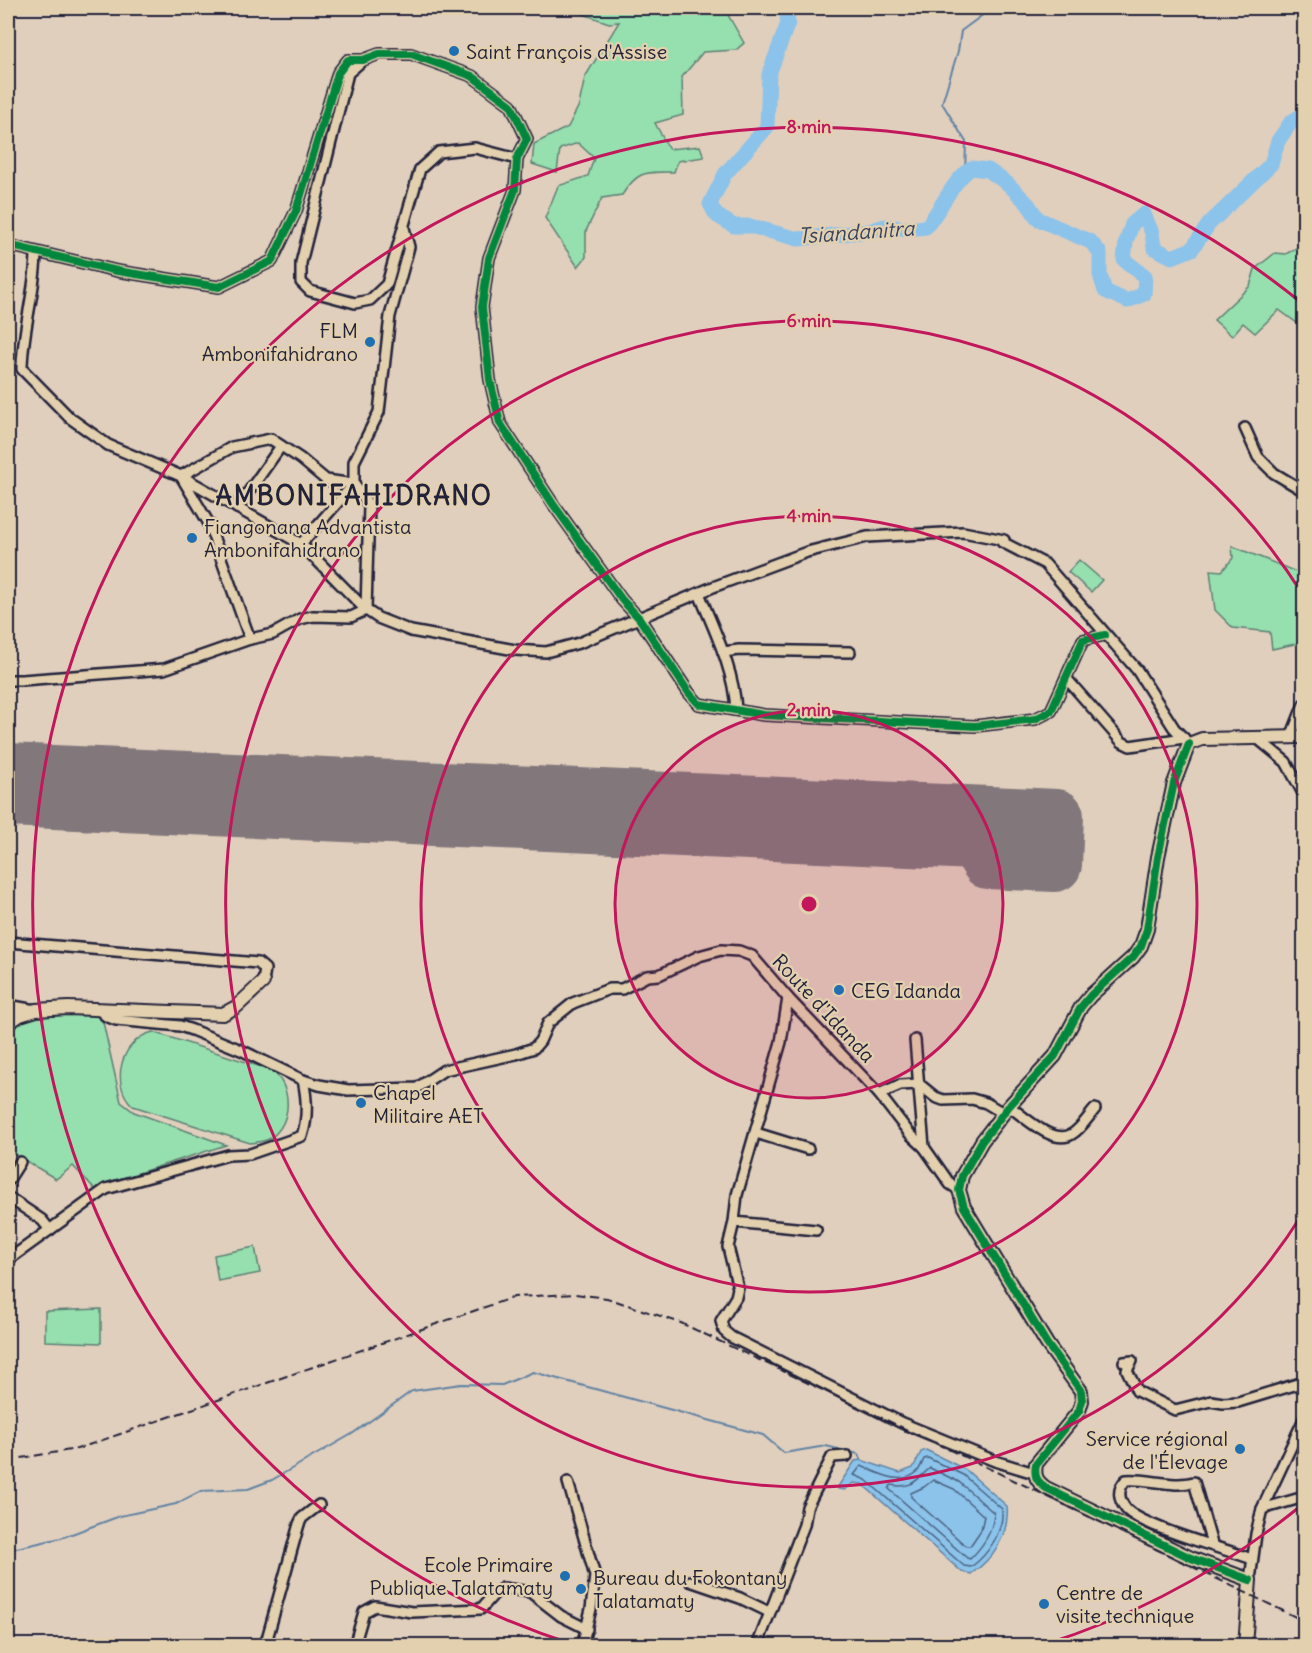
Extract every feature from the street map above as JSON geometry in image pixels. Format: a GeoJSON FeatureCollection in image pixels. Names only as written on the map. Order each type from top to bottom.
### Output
{"type":"FeatureCollection","features":[{"type":"Feature","properties":{"kind":"street"},"geometry":{"type":"LineString","coordinates":[[517,159],[475,148],[439,152],[420,169],[387,284],[370,300],[355,303],[310,291],[301,282],[301,263],[348,73],[363,60],[379,54],[411,54],[472,76],[511,105],[527,140],[517,159],[515,190],[489,258],[482,308],[490,380],[500,423],[553,504],[622,600],[639,618],[689,693],[699,704],[764,715],[975,726],[1035,719],[1051,711],[1083,640],[1105,635]]}},
{"type":"Feature","properties":{"kind":"street"},"geometry":{"type":"LineString","coordinates":[[8,245],[117,271],[219,287],[272,261],[296,211],[338,73],[348,60],[363,60]]}},
{"type":"Feature","properties":{"kind":"street"},"geometry":{"type":"LineString","coordinates":[[366,610],[369,505],[354,484],[354,462],[379,412],[390,316],[409,247],[403,226]]}},
{"type":"Feature","properties":{"kind":"street"},"geometry":{"type":"LineString","coordinates":[[36,252],[36,272],[26,326],[22,369],[70,418],[108,445],[181,476],[301,544],[366,610],[378,618],[411,631],[515,650],[546,652],[579,643],[699,593],[807,552],[867,537],[963,532],[1004,540],[1002,542],[1045,564],[1137,670],[1174,728],[1186,741]]}},
{"type":"Feature","properties":{"kind":"street"},"geometry":{"type":"LineString","coordinates":[[1245,428],[1258,457],[1274,473],[1305,491]]}},
{"type":"Feature","properties":{"kind":"street"},"geometry":{"type":"LineString","coordinates":[[181,476],[232,447],[271,439],[326,480],[354,484]]}},
{"type":"Feature","properties":{"kind":"street"},"geometry":{"type":"LineString","coordinates":[[237,508],[280,446]]}},
{"type":"Feature","properties":{"kind":"street"},"geometry":{"type":"LineString","coordinates":[[181,476],[208,522],[250,639]]}},
{"type":"Feature","properties":{"kind":"street"},"geometry":{"type":"LineString","coordinates":[[301,544],[354,484]]}},
{"type":"Feature","properties":{"kind":"street"},"geometry":{"type":"LineString","coordinates":[[699,593],[723,652],[735,694],[736,710]]}},
{"type":"Feature","properties":{"kind":"street"},"geometry":{"type":"LineString","coordinates":[[8,680],[164,669],[250,639],[273,634],[300,619],[313,616],[351,617],[366,610]]}},
{"type":"Feature","properties":{"kind":"street"},"geometry":{"type":"LineString","coordinates":[[723,652],[739,650],[850,652]]}},
{"type":"Feature","properties":{"kind":"street"},"geometry":{"type":"LineString","coordinates":[[1066,678],[1122,742],[1130,746],[1202,739],[1305,737]]}},
{"type":"Feature","properties":{"kind":"street"},"geometry":{"type":"LineString","coordinates":[[1291,737],[1305,704]]}},
{"type":"Feature","properties":{"kind":"street"},"geometry":{"type":"LineString","coordinates":[[1257,738],[1286,762],[1305,795]]}},
{"type":"Feature","properties":{"kind":"street"},"geometry":{"type":"LineString","coordinates":[[1186,741],[1174,783],[1147,929],[1141,946],[1133,957],[1081,1007],[1055,1056],[1006,1110],[982,1141],[962,1176],[959,1190],[964,1207],[1047,1344],[1081,1390],[1082,1401],[1079,1412],[1036,1464],[1034,1473],[1037,1482],[1191,1558],[1250,1580]]}},
{"type":"Feature","properties":{"kind":"street"},"geometry":{"type":"LineString","coordinates":[[8,942],[258,963],[265,969],[263,982],[236,1007],[223,1014],[98,1009],[36,1010],[8,1005]]}},
{"type":"Feature","properties":{"kind":"street","name":"Route d'Idanda"},"geometry":{"type":"LineString","coordinates":[[98,1009],[106,1016],[116,1020],[180,1026],[192,1030],[241,1050],[303,1080],[348,1090],[417,1088],[444,1070],[534,1048],[540,1041],[548,1023],[573,1003],[609,989],[622,989],[646,976],[659,975],[699,956],[722,950],[739,951],[752,957],[879,1094],[910,1134],[924,1147],[950,1184],[959,1190]]}},
{"type":"Feature","properties":{"kind":"street"},"geometry":{"type":"LineString","coordinates":[[788,998],[781,1042],[737,1195],[728,1247],[738,1288],[736,1297],[721,1322],[724,1331],[731,1337],[902,1423],[995,1461],[1034,1473]]}},
{"type":"Feature","properties":{"kind":"street"},"geometry":{"type":"LineString","coordinates":[[8,1023],[20,1015],[36,1010]]}},
{"type":"Feature","properties":{"kind":"street"},"geometry":{"type":"LineString","coordinates":[[915,1040],[924,1147]]}},
{"type":"Feature","properties":{"kind":"street"},"geometry":{"type":"LineString","coordinates":[[8,1260],[106,1190],[228,1155],[250,1154],[302,1136],[306,1124],[306,1093],[303,1080]]}},
{"type":"Feature","properties":{"kind":"street"},"geometry":{"type":"LineString","coordinates":[[879,1094],[900,1085],[919,1084],[935,1097],[943,1100],[972,1099],[1006,1110],[1058,1138],[1073,1134],[1095,1109]]}},
{"type":"Feature","properties":{"kind":"street"},"geometry":{"type":"LineString","coordinates":[[756,1133],[808,1149]]}},
{"type":"Feature","properties":{"kind":"street"},"geometry":{"type":"LineString","coordinates":[[8,1181],[20,1162]]}},
{"type":"Feature","properties":{"kind":"street"},"geometry":{"type":"LineString","coordinates":[[8,1197],[42,1220],[50,1230]]}},
{"type":"Feature","properties":{"kind":"street"},"geometry":{"type":"LineString","coordinates":[[734,1222],[816,1230]]}},
{"type":"Feature","properties":{"kind":"street"},"geometry":{"type":"LineString","coordinates":[[1124,1362],[1132,1361],[1127,1370],[1137,1391],[1175,1410],[1211,1401],[1238,1402],[1305,1382]]}},
{"type":"Feature","properties":{"kind":"street"},"geometry":{"type":"LineString","coordinates":[[1245,1646],[1252,1558],[1262,1509],[1305,1419]]}},
{"type":"Feature","properties":{"kind":"street"},"geometry":{"type":"LineString","coordinates":[[757,1646],[804,1525],[807,1507],[832,1457],[848,1456]]}},
{"type":"Feature","properties":{"kind":"street"},"geometry":{"type":"LineString","coordinates":[[1212,1544],[1194,1482],[1181,1485],[1140,1479],[1126,1480],[1120,1486],[1119,1496],[1126,1508],[1139,1518],[1212,1544],[1252,1558]]}},
{"type":"Feature","properties":{"kind":"street"},"geometry":{"type":"LineString","coordinates":[[568,1482],[595,1576],[587,1629],[582,1646]]}},
{"type":"Feature","properties":{"kind":"street"},"geometry":{"type":"LineString","coordinates":[[1262,1509],[1305,1497]]}},
{"type":"Feature","properties":{"kind":"street"},"geometry":{"type":"LineString","coordinates":[[265,1646],[299,1524],[302,1518],[319,1505]]}},
{"type":"Feature","properties":{"kind":"street"},"geometry":{"type":"LineString","coordinates":[[690,1581],[740,1598],[769,1612]]}},
{"type":"Feature","properties":{"kind":"street"},"geometry":{"type":"LineString","coordinates":[[354,1646],[364,1612],[375,1606],[412,1612],[481,1609],[494,1594],[503,1588],[530,1592],[561,1616],[587,1629]]}},
{"type":"Feature","properties":{"kind":"green space"},"geometry":{"type":"Polygon","coordinates":[[[580,8],[724,8],[744,43],[736,50],[703,52],[682,77],[683,115],[655,123],[669,149],[700,146],[704,157],[678,161],[674,172],[643,174],[633,181],[622,195],[602,198],[586,231],[586,257],[578,267],[545,218],[558,186],[588,176],[594,158],[578,143],[560,149],[557,172],[532,164],[534,144],[568,127],[579,105],[585,77],[619,22],[609,23],[577,12],[580,8]]]}},
{"type":"Feature","properties":{"kind":"green space"},"geometry":{"type":"Polygon","coordinates":[[[1301,245],[1304,247],[1304,328],[1279,310],[1255,333],[1243,323],[1232,336],[1214,320],[1250,286],[1255,269],[1275,253],[1286,254],[1301,245]]]}},
{"type":"Feature","properties":{"kind":"green space"},"geometry":{"type":"Polygon","coordinates":[[[1232,546],[1304,575],[1304,642],[1272,649],[1270,632],[1233,628],[1215,610],[1210,570],[1222,571],[1233,558],[1232,546]]]}},
{"type":"Feature","properties":{"kind":"green space"},"geometry":{"type":"Polygon","coordinates":[[[1079,560],[1102,580],[1091,592],[1068,572],[1079,560]]]}},
{"type":"Feature","properties":{"kind":"green space"},"geometry":{"type":"Polygon","coordinates":[[[45,1011],[91,1011],[103,1022],[121,1102],[134,1112],[226,1145],[110,1182],[95,1189],[73,1166],[56,1179],[8,1150],[8,1027],[45,1011]]]}},
{"type":"Feature","properties":{"kind":"green space"},"geometry":{"type":"Polygon","coordinates":[[[153,1032],[271,1070],[283,1085],[287,1105],[283,1124],[277,1132],[267,1140],[250,1143],[133,1106],[122,1086],[120,1075],[122,1063],[133,1043],[153,1032]]]}},
{"type":"Feature","properties":{"kind":"green space"},"geometry":{"type":"Polygon","coordinates":[[[255,1247],[260,1273],[218,1281],[214,1255],[255,1247]]]}},
{"type":"Feature","properties":{"kind":"green space"},"geometry":{"type":"Polygon","coordinates":[[[101,1309],[101,1343],[45,1341],[45,1311],[101,1309]]]}},
{"type":"Feature","properties":{"kind":"water"},"geometry":{"type":"Polygon","coordinates":[[[926,1450],[966,1470],[1007,1506],[1003,1536],[993,1553],[971,1574],[962,1572],[862,1484],[853,1483],[845,1490],[838,1489],[855,1461],[861,1460],[900,1473],[913,1468],[921,1452],[926,1450]]]}},
{"type":"Feature","properties":{"kind":"waterway","name":"Tsiandanitra"},"geometry":{"type":"LineString","coordinates":[[786,8],[788,23],[769,74],[767,127],[725,174],[710,204],[716,215],[734,226],[750,226],[798,239],[869,231],[885,226],[908,229],[926,227],[964,174],[971,168],[988,170],[1008,184],[1028,204],[1038,219],[1091,242],[1100,253],[1100,275],[1105,291],[1127,301],[1144,294],[1145,276],[1124,260],[1126,242],[1132,224],[1144,214],[1152,233],[1154,248],[1172,257],[1192,249],[1209,224],[1271,164],[1278,141],[1291,122],[1304,114]]}},
{"type":"Feature","properties":{"kind":"waterway"},"geometry":{"type":"LineString","coordinates":[[965,173],[966,142],[942,103],[958,51],[961,31],[992,8]]}},
{"type":"Feature","properties":{"kind":"waterway"},"geometry":{"type":"LineString","coordinates":[[8,1550],[61,1538],[120,1516],[176,1504],[201,1491],[248,1489],[272,1480],[352,1434],[412,1391],[461,1384],[502,1385],[533,1372],[763,1435],[784,1453],[826,1446],[858,1454],[861,1460]]}},
{"type":"Feature","properties":{"kind":"runway"},"geometry":{"type":"LineString","coordinates":[[8,770],[1057,816],[1055,865],[988,862],[976,843],[8,800]]}},
{"type":"Feature","properties":{"kind":"railway"},"geometry":{"type":"LineString","coordinates":[[8,1458],[77,1449],[514,1297],[575,1294],[607,1298],[681,1323],[1026,1486],[1304,1621]]}},
{"type":"Feature","properties":{"kind":"cycle path"},"geometry":{"type":"LineString","coordinates":[[8,245],[117,271],[219,287],[272,261],[296,211],[338,73],[348,60],[363,60],[379,54],[411,54],[472,76],[511,105],[527,139],[517,159],[515,190],[489,258],[482,307],[490,380],[500,423],[553,504],[622,600],[639,618],[689,693],[699,704],[764,715],[975,726],[1035,719],[1051,711],[1083,640],[1105,635]]}},
{"type":"Feature","properties":{"kind":"cycle path"},"geometry":{"type":"LineString","coordinates":[[1189,744],[1174,783],[1158,857],[1147,929],[1141,946],[1133,957],[1081,1007],[1055,1056],[1009,1106],[982,1141],[962,1176],[959,1190],[964,1207],[1047,1344],[1081,1391],[1082,1401],[1079,1411],[1036,1464],[1038,1480],[1046,1488],[1191,1558],[1250,1580]]}},
{"type":"Feature","properties":{"kind":"place","name":"Saint François d'Assise"},"geometry":{"type":"Point","coordinates":[454,51]}},
{"type":"Feature","properties":{"kind":"place","name":"FLM Ambonifahidrano"},"geometry":{"type":"Point","coordinates":[370,342]}},
{"type":"Feature","properties":{"kind":"place","name":"Fiangonana Advantista Ambonifahidrano"},"geometry":{"type":"Point","coordinates":[192,538]}},
{"type":"Feature","properties":{"kind":"place","name":"CEG Idanda"},"geometry":{"type":"Point","coordinates":[839,990]}},
{"type":"Feature","properties":{"kind":"place","name":"Chapel Militaire AET"},"geometry":{"type":"Point","coordinates":[361,1103]}},
{"type":"Feature","properties":{"kind":"place","name":"Service régional de l'Élevage"},"geometry":{"type":"Point","coordinates":[1240,1449]}},
{"type":"Feature","properties":{"kind":"place","name":"Ecole Primaire Publique Talatamaty"},"geometry":{"type":"Point","coordinates":[565,1576]}},
{"type":"Feature","properties":{"kind":"place","name":"Bureau du Fokontany Talatamaty"},"geometry":{"type":"Point","coordinates":[581,1589]}},
{"type":"Feature","properties":{"kind":"place","name":"Centre de visite technique"},"geometry":{"type":"Point","coordinates":[1044,1604]}},
{"type":"Feature","properties":{"kind":"district","name":"AMBONIFAHIDRANO"},"geometry":{"type":"Point","coordinates":[354,495]}}]}
